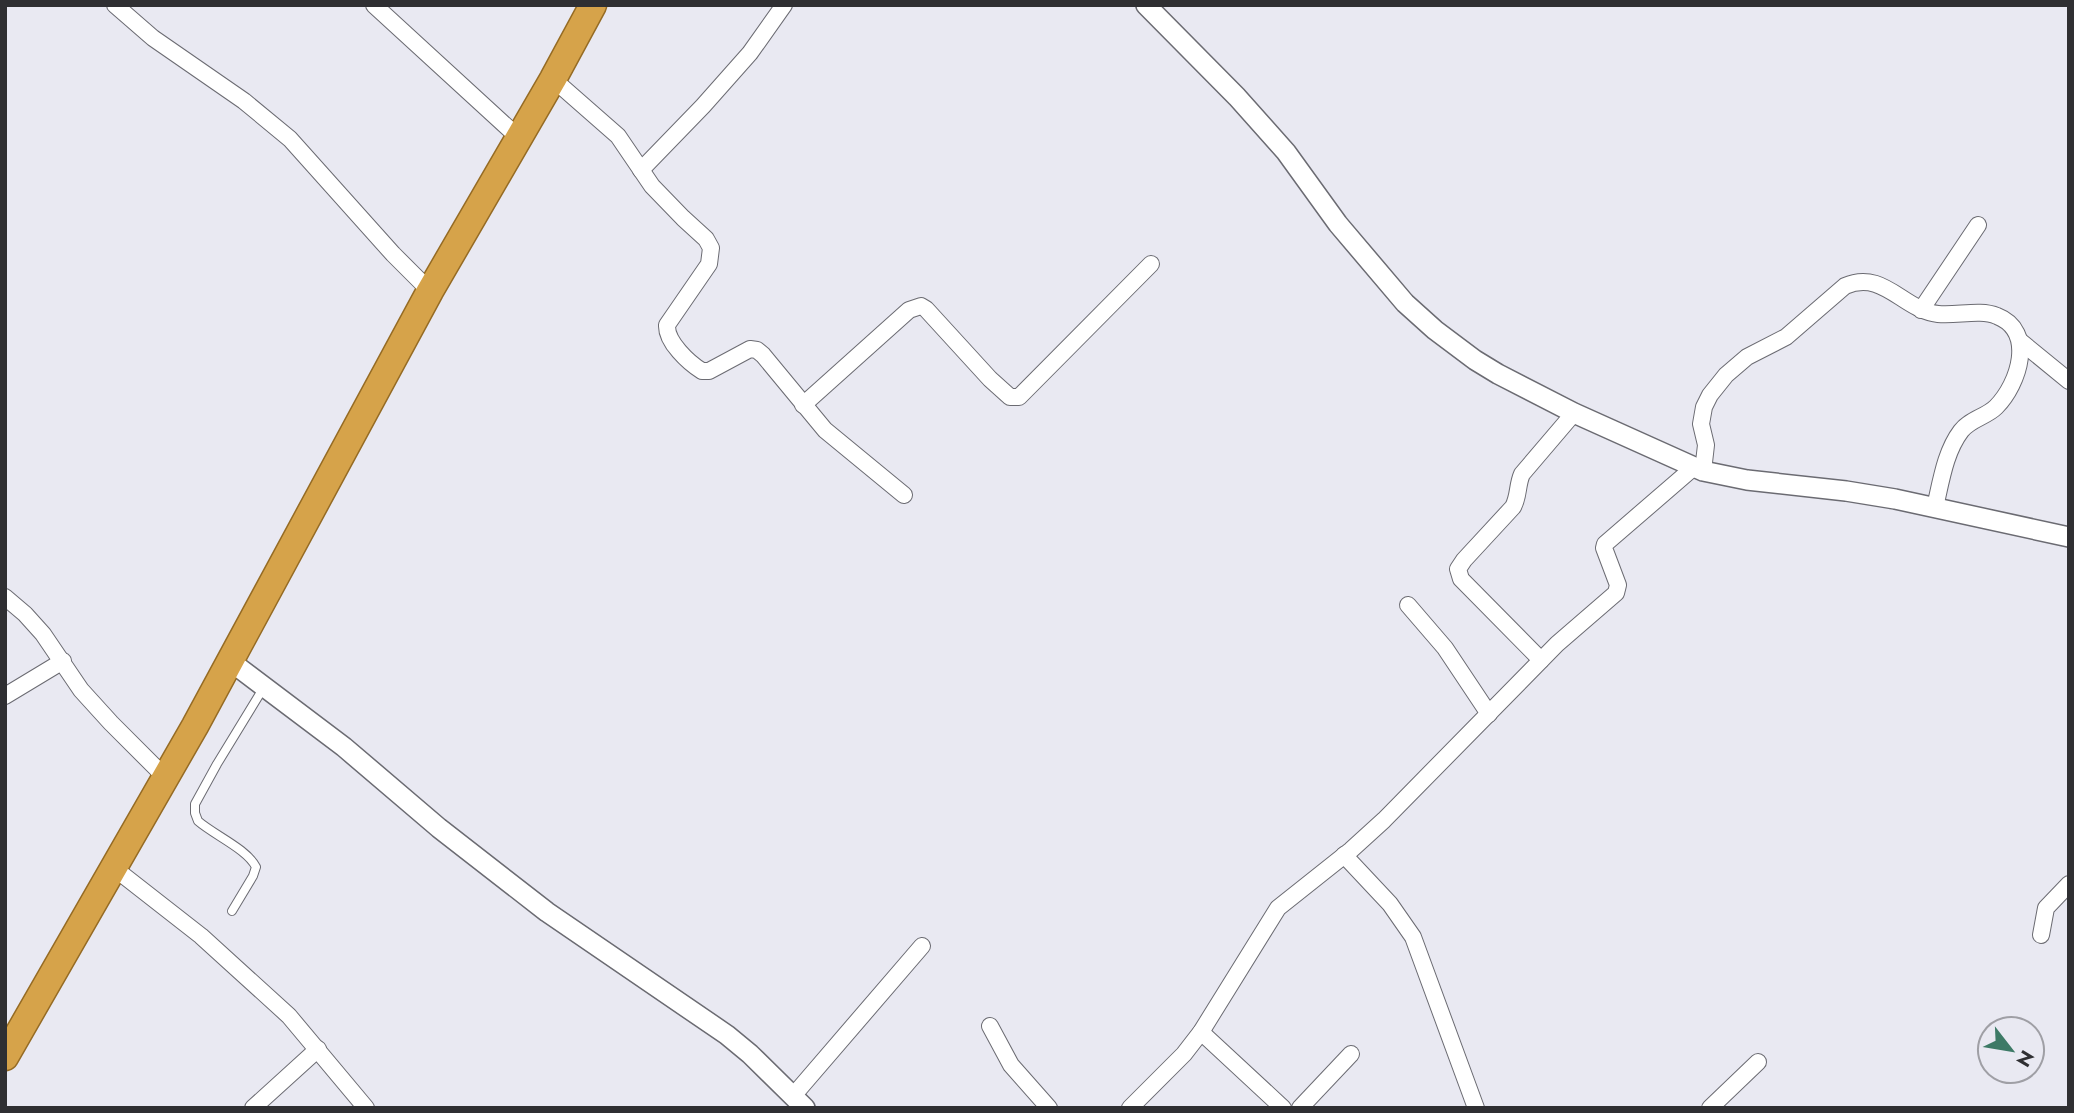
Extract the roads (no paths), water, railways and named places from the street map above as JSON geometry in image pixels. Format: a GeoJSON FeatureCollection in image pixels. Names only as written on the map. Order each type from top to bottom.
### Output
{"type":"FeatureCollection","features":[{"type":"Feature","properties":{"kind":"highway"},"geometry":{"type":"LineString","coordinates":[[5,1057],[166,777],[430,291],[593,5]]}},
{"type":"Feature","properties":{"kind":"street"},"geometry":{"type":"LineString","coordinates":[[115,5],[153,38],[244,101],[290,139],[393,254],[430,291]]}},
{"type":"Feature","properties":{"kind":"street"},"geometry":{"type":"LineString","coordinates":[[374,5],[519,138]]}},
{"type":"Feature","properties":{"kind":"street"},"geometry":{"type":"LineString","coordinates":[[641,170],[750,53],[784,5]]}},
{"type":"Feature","properties":{"kind":"street"},"geometry":{"type":"LineString","coordinates":[[1146,5],[1237,96],[1286,152],[1338,224],[1405,303],[1475,360],[1574,413],[1698,469],[1747,481],[1846,491],[1935,507],[2069,537]]}},
{"type":"Feature","properties":{"kind":"street"},"geometry":{"type":"LineString","coordinates":[[553,79],[618,136],[652,186],[706,239],[711,248],[709,264],[667,325],[667,332],[679,350],[702,371],[716,367],[750,349],[757,350],[825,430],[904,495]]}},
{"type":"Feature","properties":{"kind":"street"},"geometry":{"type":"LineString","coordinates":[[1921,310],[1978,225]]}},
{"type":"Feature","properties":{"kind":"street"},"geometry":{"type":"LineString","coordinates":[[803,405],[909,310],[920,306],[926,309],[990,379],[1010,397],[1018,397],[1151,264]]}},
{"type":"Feature","properties":{"kind":"street"},"geometry":{"type":"LineString","coordinates":[[1130,1108],[1184,1054],[1201,1032],[1278,908],[1348,853],[1384,820],[1541,660],[1618,589],[1605,544],[1698,469],[1706,446],[1701,424],[1704,407],[1726,375],[1746,358],[1786,337],[1845,286],[1856,281],[1879,285],[1921,310],[1949,315],[1995,314],[2014,328],[2020,341],[2018,371],[2008,390],[1988,414],[1962,429],[1952,445],[1935,507]]}},
{"type":"Feature","properties":{"kind":"street"},"geometry":{"type":"LineString","coordinates":[[2020,341],[2069,381]]}},
{"type":"Feature","properties":{"kind":"street"},"geometry":{"type":"LineString","coordinates":[[1541,660],[1461,579],[1458,569],[1506,516],[1517,501],[1522,474],[1574,413]]}},
{"type":"Feature","properties":{"kind":"street"},"geometry":{"type":"LineString","coordinates":[[5,597],[43,634],[81,690],[166,777]]}},
{"type":"Feature","properties":{"kind":"street"},"geometry":{"type":"LineString","coordinates":[[1408,605],[1444,648],[1489,714]]}},
{"type":"Feature","properties":{"kind":"street"},"geometry":{"type":"LineString","coordinates":[[230,661],[344,747],[439,828],[547,912],[727,1035],[799,1102],[922,946]]}},
{"type":"Feature","properties":{"kind":"street"},"geometry":{"type":"LineString","coordinates":[[5,696],[63,662]]}},
{"type":"Feature","properties":{"kind":"street"},"geometry":{"type":"LineString","coordinates":[[1348,853],[1413,937],[1476,1108]]}},
{"type":"Feature","properties":{"kind":"street"},"geometry":{"type":"LineString","coordinates":[[114,868],[185,923],[289,1016],[366,1108]]}},
{"type":"Feature","properties":{"kind":"street"},"geometry":{"type":"LineString","coordinates":[[2041,935],[2046,908],[2069,884]]}},
{"type":"Feature","properties":{"kind":"street"},"geometry":{"type":"LineString","coordinates":[[990,1026],[1011,1065],[1049,1108]]}},
{"type":"Feature","properties":{"kind":"street"},"geometry":{"type":"LineString","coordinates":[[1201,1032],[1283,1108]]}},
{"type":"Feature","properties":{"kind":"street"},"geometry":{"type":"LineString","coordinates":[[253,1108],[317,1049]]}},
{"type":"Feature","properties":{"kind":"street"},"geometry":{"type":"LineString","coordinates":[[1300,1108],[1351,1054]]}},
{"type":"Feature","properties":{"kind":"street"},"geometry":{"type":"LineString","coordinates":[[1710,1108],[1758,1062]]}},
{"type":"Feature","properties":{"kind":"lane"},"geometry":{"type":"LineString","coordinates":[[232,911],[256,867],[244,853],[198,821],[195,804],[264,687]]}}]}
